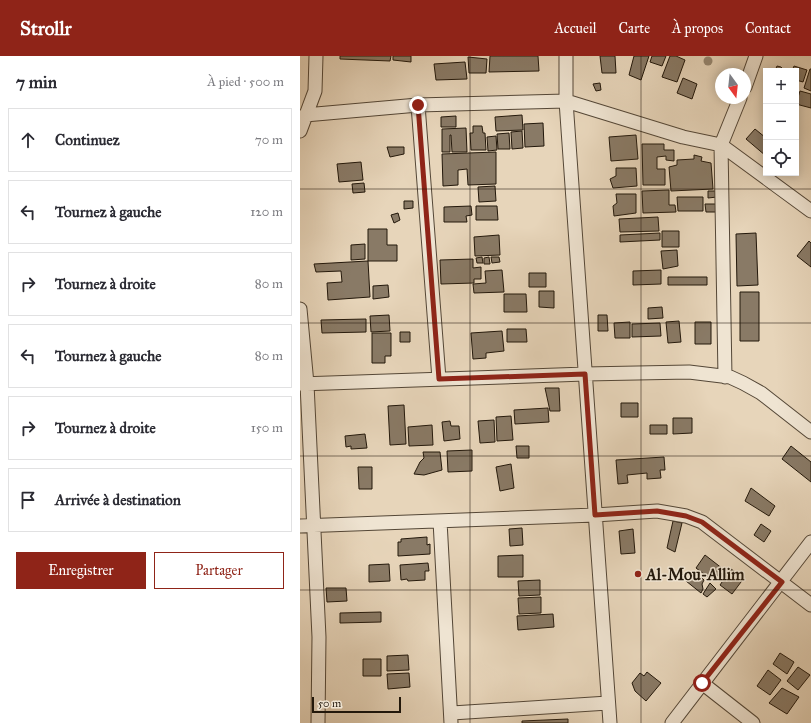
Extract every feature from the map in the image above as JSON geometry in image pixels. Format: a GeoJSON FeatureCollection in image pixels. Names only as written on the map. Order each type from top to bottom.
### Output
{"type":"FeatureCollection","features":[{"type":"Feature","properties":{"kind":"street"},"geometry":{"type":"LineString","coordinates":[[300,131],[314,91],[316,56]]}},
{"type":"Feature","properties":{"kind":"street"},"geometry":{"type":"LineString","coordinates":[[566,56],[566,101],[610,723]]}},
{"type":"Feature","properties":{"kind":"street"},"geometry":{"type":"LineString","coordinates":[[751,70],[756,56]]}},
{"type":"Feature","properties":{"kind":"street"},"geometry":{"type":"LineString","coordinates":[[305,115],[418,105],[566,101],[683,137],[721,146],[811,211]]}},
{"type":"Feature","properties":{"kind":"street"},"geometry":{"type":"LineString","coordinates":[[725,377],[721,146],[738,104]]}},
{"type":"Feature","properties":{"kind":"street"},"geometry":{"type":"LineString","coordinates":[[418,105],[439,379]]}},
{"type":"Feature","properties":{"kind":"street"},"geometry":{"type":"LineString","coordinates":[[300,309],[303,384],[319,637],[318,723]]}},
{"type":"Feature","properties":{"kind":"street"},"geometry":{"type":"LineString","coordinates":[[303,384],[585,374],[689,372],[725,377],[743,383],[761,394],[811,432]]}},
{"type":"Feature","properties":{"kind":"street"},"geometry":{"type":"LineString","coordinates":[[300,526],[595,515],[657,511],[686,516],[702,522],[811,605]]}},
{"type":"Feature","properties":{"kind":"street"},"geometry":{"type":"LineString","coordinates":[[440,521],[452,718],[608,703]]}},
{"type":"Feature","properties":{"kind":"street"},"geometry":{"type":"LineString","coordinates":[[672,723],[782,582],[811,542]]}},
{"type":"Feature","properties":{"kind":"street"},"geometry":{"type":"LineString","coordinates":[[702,683],[753,723]]}},
{"type":"Feature","properties":{"kind":"building"},"geometry":{"type":"Polygon","coordinates":[[[340,56],[391,56],[390,61],[340,59],[340,56]]]}},
{"type":"Feature","properties":{"kind":"building"},"geometry":{"type":"Polygon","coordinates":[[[393,56],[411,56],[411,62],[393,60],[393,56]]]}},
{"type":"Feature","properties":{"kind":"building"},"geometry":{"type":"Polygon","coordinates":[[[490,56],[538,56],[539,71],[489,72],[490,56]]]}},
{"type":"Feature","properties":{"kind":"building"},"geometry":{"type":"Polygon","coordinates":[[[600,56],[615,56],[616,73],[602,73],[600,56]]]}},
{"type":"Feature","properties":{"kind":"building"},"geometry":{"type":"Polygon","coordinates":[[[634,56],[649,56],[641,80],[629,75],[634,56]]]}},
{"type":"Feature","properties":{"kind":"building"},"geometry":{"type":"Polygon","coordinates":[[[652,56],[666,56],[662,66],[650,62],[652,56]]]}},
{"type":"Feature","properties":{"kind":"building"},"geometry":{"type":"Polygon","coordinates":[[[670,56],[676,56],[685,60],[677,82],[662,77],[670,56]]]}},
{"type":"Feature","properties":{"kind":"building"},"geometry":{"type":"Polygon","coordinates":[[[468,57],[487,59],[486,73],[469,73],[468,57]]]}},
{"type":"Feature","properties":{"kind":"building"},"geometry":{"type":"Polygon","coordinates":[[[465,62],[467,79],[436,80],[434,64],[465,62]]]}},
{"type":"Feature","properties":{"kind":"building"},"geometry":{"type":"Polygon","coordinates":[[[794,66],[807,70],[803,82],[799,81],[799,68],[793,68],[794,66]]]}},
{"type":"Feature","properties":{"kind":"building"},"geometry":{"type":"Polygon","coordinates":[[[811,69],[811,91],[804,88],[811,69]]]}},
{"type":"Feature","properties":{"kind":"building"},"geometry":{"type":"Polygon","coordinates":[[[683,78],[697,84],[692,99],[677,93],[683,78]]]}},
{"type":"Feature","properties":{"kind":"building"},"geometry":{"type":"Polygon","coordinates":[[[600,83],[601,90],[596,91],[593,84],[600,83]]]}},
{"type":"Feature","properties":{"kind":"building"},"geometry":{"type":"Polygon","coordinates":[[[800,91],[811,94],[811,108],[799,105],[800,91]]]}},
{"type":"Feature","properties":{"kind":"building"},"geometry":{"type":"Polygon","coordinates":[[[522,115],[523,130],[496,131],[495,117],[522,115]]]}},
{"type":"Feature","properties":{"kind":"building"},"geometry":{"type":"Polygon","coordinates":[[[456,116],[456,127],[441,127],[441,117],[456,116]]]}},
{"type":"Feature","properties":{"kind":"building"},"geometry":{"type":"Polygon","coordinates":[[[543,123],[544,146],[525,147],[524,124],[543,123]]]}},
{"type":"Feature","properties":{"kind":"building"},"geometry":{"type":"Polygon","coordinates":[[[473,126],[482,126],[483,133],[485,133],[486,150],[471,150],[470,133],[473,133],[473,126]]]}},
{"type":"Feature","properties":{"kind":"building"},"geometry":{"type":"Polygon","coordinates":[[[466,128],[467,152],[452,152],[450,135],[450,152],[442,152],[442,129],[466,128]]]}},
{"type":"Feature","properties":{"kind":"building"},"geometry":{"type":"Polygon","coordinates":[[[755,129],[763,136],[763,153],[746,139],[755,129]]]}},
{"type":"Feature","properties":{"kind":"building"},"geometry":{"type":"Polygon","coordinates":[[[522,131],[523,148],[512,149],[511,132],[522,131]]]}},
{"type":"Feature","properties":{"kind":"building"},"geometry":{"type":"Polygon","coordinates":[[[509,133],[510,149],[498,149],[497,134],[509,133]]]}},
{"type":"Feature","properties":{"kind":"building"},"geometry":{"type":"Polygon","coordinates":[[[636,135],[638,159],[611,161],[609,137],[636,135]]]}},
{"type":"Feature","properties":{"kind":"building"},"geometry":{"type":"Polygon","coordinates":[[[496,136],[497,150],[488,151],[487,137],[496,136]]]}},
{"type":"Feature","properties":{"kind":"building"},"geometry":{"type":"Polygon","coordinates":[[[642,144],[664,144],[664,150],[674,150],[674,161],[666,160],[666,156],[657,157],[657,169],[665,169],[665,185],[643,185],[642,144]]]}},
{"type":"Feature","properties":{"kind":"building"},"geometry":{"type":"Polygon","coordinates":[[[387,147],[404,147],[404,154],[390,157],[387,147]]]}},
{"type":"Feature","properties":{"kind":"building"},"geometry":{"type":"Polygon","coordinates":[[[496,152],[496,184],[468,185],[467,169],[458,170],[458,185],[443,186],[442,154],[496,152]]]}},
{"type":"Feature","properties":{"kind":"building"},"geometry":{"type":"Polygon","coordinates":[[[694,155],[702,157],[701,161],[711,163],[713,189],[671,191],[669,167],[677,165],[677,160],[694,159],[694,155]]]}},
{"type":"Feature","properties":{"kind":"building"},"geometry":{"type":"Polygon","coordinates":[[[361,162],[363,180],[339,182],[337,164],[361,162]]]}},
{"type":"Feature","properties":{"kind":"building"},"geometry":{"type":"Polygon","coordinates":[[[616,168],[636,168],[637,186],[613,188],[610,179],[616,176],[616,168]]]}},
{"type":"Feature","properties":{"kind":"building"},"geometry":{"type":"Polygon","coordinates":[[[364,183],[365,192],[353,193],[352,184],[364,183]]]}},
{"type":"Feature","properties":{"kind":"building"},"geometry":{"type":"Polygon","coordinates":[[[495,186],[496,201],[479,202],[478,187],[495,186]]]}},
{"type":"Feature","properties":{"kind":"building"},"geometry":{"type":"Polygon","coordinates":[[[669,190],[669,205],[675,205],[676,212],[643,213],[642,191],[669,190]]]}},
{"type":"Feature","properties":{"kind":"building"},"geometry":{"type":"Polygon","coordinates":[[[708,191],[717,191],[717,197],[708,198],[708,191]]]}},
{"type":"Feature","properties":{"kind":"building"},"geometry":{"type":"Polygon","coordinates":[[[616,194],[636,194],[636,213],[614,216],[613,206],[617,203],[616,194]]]}},
{"type":"Feature","properties":{"kind":"building"},"geometry":{"type":"Polygon","coordinates":[[[677,197],[703,197],[703,211],[678,211],[677,197]]]}},
{"type":"Feature","properties":{"kind":"building"},"geometry":{"type":"Polygon","coordinates":[[[404,201],[413,201],[413,208],[404,209],[404,201]]]}},
{"type":"Feature","properties":{"kind":"building"},"geometry":{"type":"Polygon","coordinates":[[[705,204],[719,204],[719,212],[706,212],[705,204]]]}},
{"type":"Feature","properties":{"kind":"building"},"geometry":{"type":"Polygon","coordinates":[[[471,206],[472,215],[466,216],[467,222],[444,222],[444,207],[471,206]]]}},
{"type":"Feature","properties":{"kind":"building"},"geometry":{"type":"Polygon","coordinates":[[[476,206],[497,206],[498,220],[476,220],[476,206]]]}},
{"type":"Feature","properties":{"kind":"building"},"geometry":{"type":"Polygon","coordinates":[[[398,213],[400,220],[394,223],[391,215],[398,213]]]}},
{"type":"Feature","properties":{"kind":"building"},"geometry":{"type":"Polygon","coordinates":[[[658,217],[659,231],[620,232],[619,219],[658,217]]]}},
{"type":"Feature","properties":{"kind":"building"},"geometry":{"type":"Polygon","coordinates":[[[368,229],[387,229],[387,245],[397,245],[397,261],[368,261],[368,229]]]}},
{"type":"Feature","properties":{"kind":"building"},"geometry":{"type":"Polygon","coordinates":[[[662,231],[679,231],[679,247],[662,247],[662,231]]]}},
{"type":"Feature","properties":{"kind":"building"},"geometry":{"type":"Polygon","coordinates":[[[660,233],[660,240],[620,242],[620,235],[660,233]]]}},
{"type":"Feature","properties":{"kind":"building"},"geometry":{"type":"Polygon","coordinates":[[[756,233],[758,285],[737,286],[736,234],[756,233]]]}},
{"type":"Feature","properties":{"kind":"building"},"geometry":{"type":"Polygon","coordinates":[[[499,235],[500,255],[475,256],[474,237],[499,235]]]}},
{"type":"Feature","properties":{"kind":"building"},"geometry":{"type":"Polygon","coordinates":[[[809,241],[811,243],[811,267],[797,256],[809,241]]]}},
{"type":"Feature","properties":{"kind":"building"},"geometry":{"type":"Polygon","coordinates":[[[365,244],[365,259],[351,260],[351,245],[365,244]]]}},
{"type":"Feature","properties":{"kind":"building"},"geometry":{"type":"Polygon","coordinates":[[[677,250],[678,266],[663,269],[661,251],[677,250]]]}},
{"type":"Feature","properties":{"kind":"building"},"geometry":{"type":"Polygon","coordinates":[[[482,257],[483,263],[477,263],[476,258],[482,257]]]}},
{"type":"Feature","properties":{"kind":"building"},"geometry":{"type":"Polygon","coordinates":[[[489,257],[490,264],[484,264],[484,258],[489,257]]]}},
{"type":"Feature","properties":{"kind":"building"},"geometry":{"type":"Polygon","coordinates":[[[491,257],[499,257],[500,262],[492,263],[491,257]]]}},
{"type":"Feature","properties":{"kind":"building"},"geometry":{"type":"Polygon","coordinates":[[[473,259],[473,268],[481,267],[481,279],[474,279],[474,283],[441,284],[440,260],[473,259]]]}},
{"type":"Feature","properties":{"kind":"building"},"geometry":{"type":"Polygon","coordinates":[[[368,261],[370,297],[328,300],[327,283],[342,282],[341,271],[316,272],[314,264],[368,261]]]}},
{"type":"Feature","properties":{"kind":"building"},"geometry":{"type":"Polygon","coordinates":[[[502,270],[504,292],[474,293],[473,284],[486,283],[485,271],[502,270]]]}},
{"type":"Feature","properties":{"kind":"building"},"geometry":{"type":"Polygon","coordinates":[[[661,270],[661,284],[633,285],[633,271],[661,270]]]}},
{"type":"Feature","properties":{"kind":"building"},"geometry":{"type":"Polygon","coordinates":[[[529,273],[546,273],[546,287],[529,287],[529,273]]]}},
{"type":"Feature","properties":{"kind":"building"},"geometry":{"type":"Polygon","coordinates":[[[668,277],[707,277],[707,285],[668,285],[668,277]]]}},
{"type":"Feature","properties":{"kind":"building"},"geometry":{"type":"Polygon","coordinates":[[[388,285],[389,297],[373,299],[373,286],[388,285]]]}},
{"type":"Feature","properties":{"kind":"building"},"geometry":{"type":"Polygon","coordinates":[[[539,291],[554,291],[554,308],[539,307],[539,291]]]}},
{"type":"Feature","properties":{"kind":"building"},"geometry":{"type":"Polygon","coordinates":[[[740,292],[759,292],[759,341],[740,341],[740,292]]]}},
{"type":"Feature","properties":{"kind":"building"},"geometry":{"type":"Polygon","coordinates":[[[504,294],[526,294],[527,312],[504,312],[504,294]]]}},
{"type":"Feature","properties":{"kind":"building"},"geometry":{"type":"Polygon","coordinates":[[[662,307],[663,318],[648,319],[648,308],[662,307]]]}},
{"type":"Feature","properties":{"kind":"building"},"geometry":{"type":"Polygon","coordinates":[[[389,315],[390,331],[371,332],[370,316],[389,315]]]}},
{"type":"Feature","properties":{"kind":"building"},"geometry":{"type":"Polygon","coordinates":[[[598,315],[607,315],[608,331],[598,331],[598,315]]]}},
{"type":"Feature","properties":{"kind":"building"},"geometry":{"type":"Polygon","coordinates":[[[366,319],[366,332],[322,333],[321,320],[366,319]]]}},
{"type":"Feature","properties":{"kind":"building"},"geometry":{"type":"Polygon","coordinates":[[[679,321],[681,342],[668,343],[666,322],[679,321]]]}},
{"type":"Feature","properties":{"kind":"building"},"geometry":{"type":"Polygon","coordinates":[[[630,322],[630,338],[615,338],[614,323],[630,322]]]}},
{"type":"Feature","properties":{"kind":"building"},"geometry":{"type":"Polygon","coordinates":[[[695,322],[711,322],[711,344],[695,344],[695,322]]]}},
{"type":"Feature","properties":{"kind":"building"},"geometry":{"type":"Polygon","coordinates":[[[660,323],[661,336],[632,337],[632,324],[660,323]]]}},
{"type":"Feature","properties":{"kind":"building"},"geometry":{"type":"Polygon","coordinates":[[[507,329],[526,329],[527,342],[507,342],[507,329]]]}},
{"type":"Feature","properties":{"kind":"building"},"geometry":{"type":"Polygon","coordinates":[[[502,331],[504,351],[486,353],[486,358],[473,359],[471,333],[502,331]]]}},
{"type":"Feature","properties":{"kind":"building"},"geometry":{"type":"Polygon","coordinates":[[[400,332],[410,332],[410,342],[400,342],[400,332]]]}},
{"type":"Feature","properties":{"kind":"building"},"geometry":{"type":"Polygon","coordinates":[[[372,333],[391,333],[391,356],[385,356],[385,363],[372,363],[372,333]]]}},
{"type":"Feature","properties":{"kind":"building"},"geometry":{"type":"Polygon","coordinates":[[[545,388],[559,388],[560,411],[550,411],[545,388]]]}},
{"type":"Feature","properties":{"kind":"building"},"geometry":{"type":"Polygon","coordinates":[[[621,403],[638,403],[638,417],[621,417],[621,403]]]}},
{"type":"Feature","properties":{"kind":"building"},"geometry":{"type":"Polygon","coordinates":[[[404,405],[406,444],[390,445],[388,406],[404,405]]]}},
{"type":"Feature","properties":{"kind":"building"},"geometry":{"type":"Polygon","coordinates":[[[548,408],[549,422],[515,424],[514,410],[548,408]]]}},
{"type":"Feature","properties":{"kind":"building"},"geometry":{"type":"Polygon","coordinates":[[[511,416],[513,440],[497,441],[496,417],[511,416]]]}},
{"type":"Feature","properties":{"kind":"building"},"geometry":{"type":"Polygon","coordinates":[[[673,418],[692,418],[692,433],[673,434],[673,418]]]}},
{"type":"Feature","properties":{"kind":"building"},"geometry":{"type":"Polygon","coordinates":[[[494,420],[495,442],[480,443],[478,421],[494,420]]]}},
{"type":"Feature","properties":{"kind":"building"},"geometry":{"type":"Polygon","coordinates":[[[450,421],[451,426],[459,426],[460,439],[444,441],[442,422],[450,421]]]}},
{"type":"Feature","properties":{"kind":"building"},"geometry":{"type":"Polygon","coordinates":[[[432,425],[433,445],[409,446],[408,427],[432,425]]]}},
{"type":"Feature","properties":{"kind":"building"},"geometry":{"type":"Polygon","coordinates":[[[650,425],[667,425],[667,434],[650,434],[650,425]]]}},
{"type":"Feature","properties":{"kind":"building"},"geometry":{"type":"Polygon","coordinates":[[[365,434],[367,448],[351,449],[351,446],[346,447],[345,436],[365,434]]]}},
{"type":"Feature","properties":{"kind":"building"},"geometry":{"type":"Polygon","coordinates":[[[516,446],[529,446],[529,458],[517,458],[516,446]]]}},
{"type":"Feature","properties":{"kind":"building"},"geometry":{"type":"Polygon","coordinates":[[[791,446],[811,462],[811,482],[782,459],[791,446]]]}},
{"type":"Feature","properties":{"kind":"building"},"geometry":{"type":"Polygon","coordinates":[[[472,450],[472,471],[448,472],[447,451],[472,450]]]}},
{"type":"Feature","properties":{"kind":"building"},"geometry":{"type":"Polygon","coordinates":[[[423,452],[440,452],[442,470],[424,475],[414,474],[420,462],[424,458],[423,452]]]}},
{"type":"Feature","properties":{"kind":"building"},"geometry":{"type":"Polygon","coordinates":[[[664,457],[665,470],[660,470],[661,478],[647,479],[647,473],[627,475],[628,483],[618,484],[616,460],[664,457]]]}},
{"type":"Feature","properties":{"kind":"building"},"geometry":{"type":"Polygon","coordinates":[[[511,464],[514,488],[500,491],[496,467],[511,464]]]}},
{"type":"Feature","properties":{"kind":"building"},"geometry":{"type":"Polygon","coordinates":[[[358,467],[372,467],[372,489],[359,489],[358,467]]]}},
{"type":"Feature","properties":{"kind":"building"},"geometry":{"type":"Polygon","coordinates":[[[751,488],[775,506],[769,516],[745,501],[751,488]]]}},
{"type":"Feature","properties":{"kind":"building"},"geometry":{"type":"Polygon","coordinates":[[[673,521],[682,523],[675,552],[667,548],[673,521]]]}},
{"type":"Feature","properties":{"kind":"building"},"geometry":{"type":"Polygon","coordinates":[[[761,524],[771,531],[764,542],[754,535],[761,524]]]}},
{"type":"Feature","properties":{"kind":"building"},"geometry":{"type":"Polygon","coordinates":[[[522,528],[523,545],[510,546],[509,529],[522,528]]]}},
{"type":"Feature","properties":{"kind":"building"},"geometry":{"type":"Polygon","coordinates":[[[633,529],[635,553],[621,554],[619,531],[633,529]]]}},
{"type":"Feature","properties":{"kind":"building"},"geometry":{"type":"Polygon","coordinates":[[[427,537],[427,545],[430,544],[430,554],[398,556],[398,542],[401,542],[401,539],[427,537]]]}},
{"type":"Feature","properties":{"kind":"building"},"geometry":{"type":"Polygon","coordinates":[[[523,555],[523,577],[498,577],[498,556],[523,555]]]}},
{"type":"Feature","properties":{"kind":"building"},"geometry":{"type":"Polygon","coordinates":[[[705,555],[723,569],[713,581],[696,568],[705,555]]]}},
{"type":"Feature","properties":{"kind":"building"},"geometry":{"type":"Polygon","coordinates":[[[428,563],[429,571],[425,571],[425,580],[401,580],[400,565],[428,563]]]}},
{"type":"Feature","properties":{"kind":"building"},"geometry":{"type":"Polygon","coordinates":[[[389,564],[390,581],[369,582],[369,565],[389,564]]]}},
{"type":"Feature","properties":{"kind":"building"},"geometry":{"type":"Polygon","coordinates":[[[731,569],[744,578],[732,594],[720,585],[731,569]]]}},
{"type":"Feature","properties":{"kind":"building"},"geometry":{"type":"Polygon","coordinates":[[[696,572],[704,580],[701,593],[686,581],[696,572]]]}},
{"type":"Feature","properties":{"kind":"building"},"geometry":{"type":"Polygon","coordinates":[[[540,580],[540,595],[519,596],[518,581],[540,580]]]}},
{"type":"Feature","properties":{"kind":"building"},"geometry":{"type":"Polygon","coordinates":[[[710,583],[716,589],[707,597],[703,594],[710,583]]]}},
{"type":"Feature","properties":{"kind":"building"},"geometry":{"type":"Polygon","coordinates":[[[326,588],[346,588],[347,601],[327,602],[326,588]]]}},
{"type":"Feature","properties":{"kind":"building"},"geometry":{"type":"Polygon","coordinates":[[[541,597],[541,613],[519,614],[518,598],[541,597]]]}},
{"type":"Feature","properties":{"kind":"building"},"geometry":{"type":"Polygon","coordinates":[[[381,612],[381,622],[340,623],[340,613],[381,612]]]}},
{"type":"Feature","properties":{"kind":"building"},"geometry":{"type":"Polygon","coordinates":[[[553,614],[554,627],[518,630],[517,616],[553,614]]]}},
{"type":"Feature","properties":{"kind":"building"},"geometry":{"type":"Polygon","coordinates":[[[780,653],[794,662],[787,674],[773,664],[780,653]]]}},
{"type":"Feature","properties":{"kind":"building"},"geometry":{"type":"Polygon","coordinates":[[[408,655],[409,670],[387,671],[387,656],[408,655]]]}},
{"type":"Feature","properties":{"kind":"building"},"geometry":{"type":"Polygon","coordinates":[[[363,659],[381,659],[381,676],[363,676],[363,659]]]}},
{"type":"Feature","properties":{"kind":"building"},"geometry":{"type":"Polygon","coordinates":[[[798,667],[810,675],[798,690],[787,681],[798,667]]]}},
{"type":"Feature","properties":{"kind":"building"},"geometry":{"type":"Polygon","coordinates":[[[768,670],[781,680],[770,695],[757,686],[768,670]]]}},
{"type":"Feature","properties":{"kind":"building"},"geometry":{"type":"Polygon","coordinates":[[[647,672],[661,683],[646,701],[635,691],[632,683],[640,673],[644,676],[647,672]]]}},
{"type":"Feature","properties":{"kind":"building"},"geometry":{"type":"Polygon","coordinates":[[[409,673],[410,687],[388,689],[387,674],[409,673]]]}},
{"type":"Feature","properties":{"kind":"building"},"geometry":{"type":"Polygon","coordinates":[[[782,688],[799,697],[787,714],[769,703],[782,688]]]}},
{"type":"Feature","properties":{"kind":"building"},"geometry":{"type":"Polygon","coordinates":[[[568,719],[568,723],[522,723],[522,721],[568,719]]]}},
{"type":"Feature","properties":{"kind":"place","name":"Al-Mou-Allim"},"geometry":{"type":"Point","coordinates":[638,574]}},
{"type":"Feature","properties":{"kind":"route"},"geometry":{"type":"LineString","coordinates":[[418,105],[439,379],[585,374],[595,515],[657,511],[686,516],[702,522],[782,582],[702,683]]}}]}
